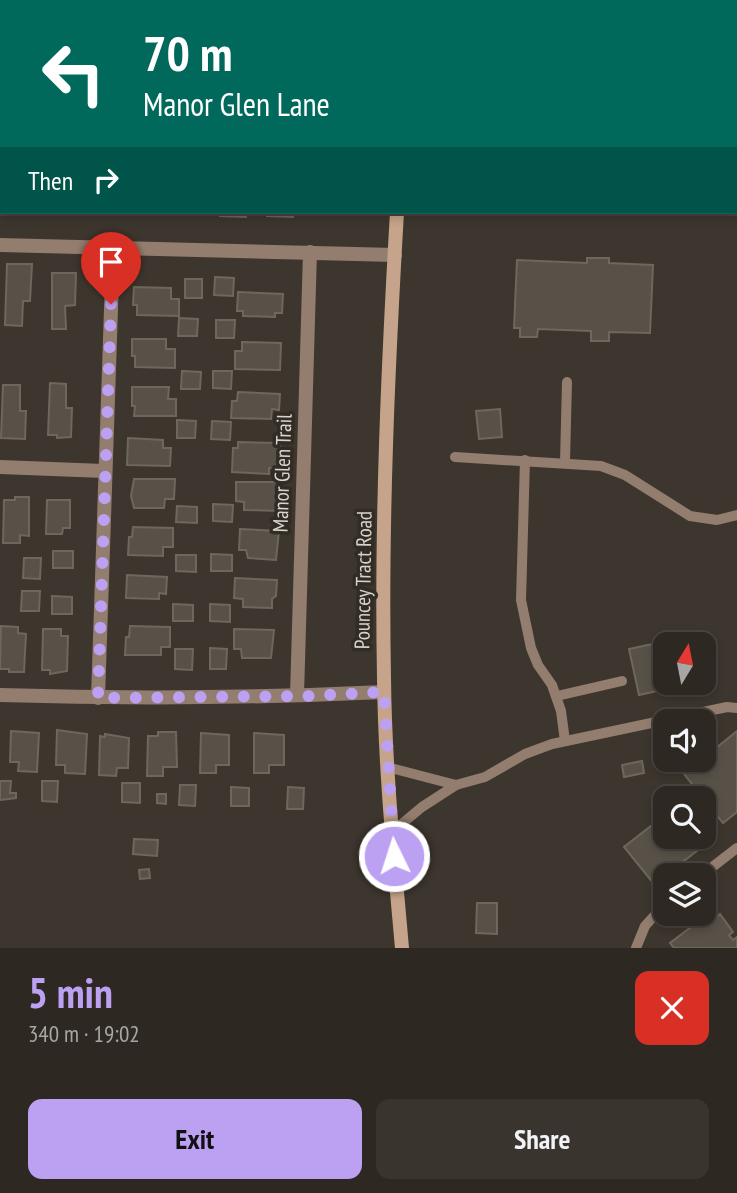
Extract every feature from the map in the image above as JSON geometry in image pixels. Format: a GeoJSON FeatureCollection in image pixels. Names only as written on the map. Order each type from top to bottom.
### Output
{"type":"FeatureCollection","features":[{"type":"Feature","properties":{"kind":"main road","name":"Pouncey Tract Road"},"geometry":{"type":"LineString","coordinates":[[397,214],[383,540],[384,692],[387,767],[402,948]]}},
{"type":"Feature","properties":{"kind":"street"},"geometry":{"type":"LineString","coordinates":[[0,245],[395,255]]}},
{"type":"Feature","properties":{"kind":"street"},"geometry":{"type":"LineString","coordinates":[[98,698],[113,249]]}},
{"type":"Feature","properties":{"kind":"street","name":"Manor Glen Trail"},"geometry":{"type":"LineString","coordinates":[[297,695],[310,252]]}},
{"type":"Feature","properties":{"kind":"street"},"geometry":{"type":"LineString","coordinates":[[0,467],[104,471]]}},
{"type":"Feature","properties":{"kind":"street"},"geometry":{"type":"LineString","coordinates":[[0,695],[98,698],[384,692]]}},
{"type":"Feature","properties":{"kind":"lane"},"geometry":{"type":"LineString","coordinates":[[565,462],[567,382]]}},
{"type":"Feature","properties":{"kind":"lane"},"geometry":{"type":"LineString","coordinates":[[454,457],[589,463],[613,470],[690,516],[717,520],[737,515]]}},
{"type":"Feature","properties":{"kind":"lane"},"geometry":{"type":"LineString","coordinates":[[525,460],[521,600],[523,615],[538,665],[557,696],[565,741]]}},
{"type":"Feature","properties":{"kind":"lane"},"geometry":{"type":"LineString","coordinates":[[557,696],[622,681]]}},
{"type":"Feature","properties":{"kind":"lane"},"geometry":{"type":"LineString","coordinates":[[392,832],[422,807],[456,785],[485,777],[525,754],[565,741],[727,707],[737,708]]}},
{"type":"Feature","properties":{"kind":"lane"},"geometry":{"type":"LineString","coordinates":[[387,767],[456,785]]}},
{"type":"Feature","properties":{"kind":"lane"},"geometry":{"type":"LineString","coordinates":[[716,864],[737,848]]}},
{"type":"Feature","properties":{"kind":"lane"},"geometry":{"type":"LineString","coordinates":[[636,948],[645,926],[653,917]]}},
{"type":"Feature","properties":{"kind":"building"},"geometry":{"type":"Polygon","coordinates":[[[220,214],[247,214],[246,217],[220,214]]]}},
{"type":"Feature","properties":{"kind":"building"},"geometry":{"type":"Polygon","coordinates":[[[267,214],[293,214],[293,217],[267,214]]]}},
{"type":"Feature","properties":{"kind":"building"},"geometry":{"type":"Polygon","coordinates":[[[587,258],[609,258],[609,263],[653,265],[650,333],[609,332],[609,341],[591,341],[591,331],[538,329],[537,337],[520,337],[520,328],[514,328],[517,260],[587,263],[587,258]]]}},
{"type":"Feature","properties":{"kind":"building"},"geometry":{"type":"Polygon","coordinates":[[[7,264],[32,264],[30,301],[23,301],[22,326],[5,325],[7,264]]]}},
{"type":"Feature","properties":{"kind":"building"},"geometry":{"type":"Polygon","coordinates":[[[52,273],[76,273],[75,305],[65,306],[66,329],[52,329],[52,273]]]}},
{"type":"Feature","properties":{"kind":"building"},"geometry":{"type":"Polygon","coordinates":[[[215,277],[234,278],[233,296],[214,295],[215,277]]]}},
{"type":"Feature","properties":{"kind":"building"},"geometry":{"type":"Polygon","coordinates":[[[185,279],[202,279],[202,298],[185,298],[185,279]]]}},
{"type":"Feature","properties":{"kind":"building"},"geometry":{"type":"Polygon","coordinates":[[[134,287],[171,288],[171,299],[179,299],[179,316],[137,315],[137,305],[133,305],[134,287]]]}},
{"type":"Feature","properties":{"kind":"building"},"geometry":{"type":"Polygon","coordinates":[[[238,292],[283,294],[282,313],[275,313],[275,317],[243,316],[243,311],[237,311],[238,292]]]}},
{"type":"Feature","properties":{"kind":"building"},"geometry":{"type":"Polygon","coordinates":[[[179,318],[198,319],[197,336],[178,336],[179,318]]]}},
{"type":"Feature","properties":{"kind":"building"},"geometry":{"type":"Polygon","coordinates":[[[216,320],[235,320],[234,338],[216,338],[216,320]]]}},
{"type":"Feature","properties":{"kind":"building"},"geometry":{"type":"Polygon","coordinates":[[[132,339],[166,339],[166,349],[175,349],[175,368],[135,367],[132,339]]]}},
{"type":"Feature","properties":{"kind":"building"},"geometry":{"type":"Polygon","coordinates":[[[242,342],[281,343],[280,370],[235,369],[235,351],[242,351],[242,342]]]}},
{"type":"Feature","properties":{"kind":"building"},"geometry":{"type":"Polygon","coordinates":[[[182,371],[201,372],[200,389],[181,389],[182,371]]]}},
{"type":"Feature","properties":{"kind":"building"},"geometry":{"type":"Polygon","coordinates":[[[213,371],[232,371],[231,389],[213,388],[213,371]]]}},
{"type":"Feature","properties":{"kind":"building"},"geometry":{"type":"Polygon","coordinates":[[[50,383],[66,384],[66,408],[72,408],[71,437],[57,438],[57,435],[48,435],[50,383]]]}},
{"type":"Feature","properties":{"kind":"building"},"geometry":{"type":"Polygon","coordinates":[[[3,385],[20,385],[20,411],[26,411],[25,439],[1,438],[3,385]]]}},
{"type":"Feature","properties":{"kind":"building"},"geometry":{"type":"Polygon","coordinates":[[[132,387],[169,387],[168,399],[176,399],[176,416],[134,416],[132,387]]]}},
{"type":"Feature","properties":{"kind":"building"},"geometry":{"type":"Polygon","coordinates":[[[238,392],[280,394],[279,410],[272,409],[271,419],[231,418],[232,401],[237,401],[238,392]]]}},
{"type":"Feature","properties":{"kind":"building"},"geometry":{"type":"Polygon","coordinates":[[[500,409],[502,437],[479,439],[476,411],[500,409]]]}},
{"type":"Feature","properties":{"kind":"building"},"geometry":{"type":"Polygon","coordinates":[[[177,420],[196,421],[195,438],[177,438],[177,420]]]}},
{"type":"Feature","properties":{"kind":"building"},"geometry":{"type":"Polygon","coordinates":[[[212,421],[231,422],[230,440],[211,439],[212,421]]]}},
{"type":"Feature","properties":{"kind":"building"},"geometry":{"type":"Polygon","coordinates":[[[128,438],[163,440],[163,448],[171,448],[170,466],[127,465],[128,438]]]}},
{"type":"Feature","properties":{"kind":"building"},"geometry":{"type":"Polygon","coordinates":[[[238,442],[280,443],[279,468],[269,468],[269,474],[232,472],[233,448],[238,448],[238,442]]]}},
{"type":"Feature","properties":{"kind":"building"},"geometry":{"type":"Polygon","coordinates":[[[134,479],[175,479],[174,499],[165,499],[164,508],[134,508],[131,496],[134,479]]]}},
{"type":"Feature","properties":{"kind":"building"},"geometry":{"type":"Polygon","coordinates":[[[236,482],[281,482],[281,511],[244,510],[244,502],[236,501],[236,482]]]}},
{"type":"Feature","properties":{"kind":"building"},"geometry":{"type":"Polygon","coordinates":[[[15,497],[29,497],[29,536],[20,535],[20,543],[3,543],[4,500],[15,500],[15,497]]]}},
{"type":"Feature","properties":{"kind":"building"},"geometry":{"type":"Polygon","coordinates":[[[47,500],[70,500],[70,528],[63,528],[62,534],[46,534],[47,500]]]}},
{"type":"Feature","properties":{"kind":"building"},"geometry":{"type":"Polygon","coordinates":[[[213,504],[233,505],[232,522],[213,521],[213,504]]]}},
{"type":"Feature","properties":{"kind":"building"},"geometry":{"type":"Polygon","coordinates":[[[177,506],[197,507],[197,523],[176,522],[177,506]]]}},
{"type":"Feature","properties":{"kind":"building"},"geometry":{"type":"Polygon","coordinates":[[[133,527],[173,528],[173,547],[163,547],[163,556],[128,555],[129,537],[132,537],[133,527]]]}},
{"type":"Feature","properties":{"kind":"building"},"geometry":{"type":"Polygon","coordinates":[[[240,529],[279,531],[276,560],[248,558],[246,550],[239,550],[240,529]]]}},
{"type":"Feature","properties":{"kind":"building"},"geometry":{"type":"Polygon","coordinates":[[[53,551],[73,551],[73,568],[53,568],[53,551]]]}},
{"type":"Feature","properties":{"kind":"building"},"geometry":{"type":"Polygon","coordinates":[[[211,554],[232,555],[232,571],[211,571],[211,554]]]}},
{"type":"Feature","properties":{"kind":"building"},"geometry":{"type":"Polygon","coordinates":[[[176,555],[196,555],[196,572],[176,571],[176,555]]]}},
{"type":"Feature","properties":{"kind":"building"},"geometry":{"type":"Polygon","coordinates":[[[24,558],[41,558],[40,579],[23,578],[24,558]]]}},
{"type":"Feature","properties":{"kind":"building"},"geometry":{"type":"Polygon","coordinates":[[[127,575],[167,577],[166,594],[159,593],[159,599],[126,598],[127,575]]]}},
{"type":"Feature","properties":{"kind":"building"},"geometry":{"type":"Polygon","coordinates":[[[235,578],[277,580],[272,608],[243,607],[243,599],[234,598],[235,578]]]}},
{"type":"Feature","properties":{"kind":"building"},"geometry":{"type":"Polygon","coordinates":[[[22,591],[40,591],[39,611],[21,611],[22,591]]]}},
{"type":"Feature","properties":{"kind":"building"},"geometry":{"type":"Polygon","coordinates":[[[52,596],[72,597],[72,614],[52,614],[52,596]]]}},
{"type":"Feature","properties":{"kind":"building"},"geometry":{"type":"Polygon","coordinates":[[[173,604],[193,605],[193,621],[173,621],[173,604]]]}},
{"type":"Feature","properties":{"kind":"building"},"geometry":{"type":"Polygon","coordinates":[[[210,604],[230,605],[230,622],[210,621],[210,604]]]}},
{"type":"Feature","properties":{"kind":"building"},"geometry":{"type":"Polygon","coordinates":[[[1,626],[18,627],[18,633],[26,634],[24,672],[0,669],[1,626]]]}},
{"type":"Feature","properties":{"kind":"building"},"geometry":{"type":"Polygon","coordinates":[[[130,626],[170,627],[170,647],[161,647],[161,655],[125,655],[130,626]]]}},
{"type":"Feature","properties":{"kind":"building"},"geometry":{"type":"Polygon","coordinates":[[[43,629],[61,629],[61,636],[68,636],[67,671],[50,674],[50,670],[42,670],[43,629]]]}},
{"type":"Feature","properties":{"kind":"building"},"geometry":{"type":"Polygon","coordinates":[[[234,629],[274,630],[271,658],[242,658],[241,649],[234,649],[234,629]]]}},
{"type":"Feature","properties":{"kind":"building"},"geometry":{"type":"Polygon","coordinates":[[[653,644],[653,692],[639,695],[629,649],[653,644]]]}},
{"type":"Feature","properties":{"kind":"building"},"geometry":{"type":"Polygon","coordinates":[[[210,648],[227,649],[226,669],[210,669],[210,648]]]}},
{"type":"Feature","properties":{"kind":"building"},"geometry":{"type":"Polygon","coordinates":[[[175,649],[193,649],[192,670],[175,669],[175,649]]]}},
{"type":"Feature","properties":{"kind":"building"},"geometry":{"type":"Polygon","coordinates":[[[57,730],[87,734],[85,774],[65,773],[65,765],[56,765],[57,730]]]}},
{"type":"Feature","properties":{"kind":"building"},"geometry":{"type":"Polygon","coordinates":[[[11,731],[39,733],[37,772],[18,771],[19,762],[10,762],[11,731]]]}},
{"type":"Feature","properties":{"kind":"building"},"geometry":{"type":"Polygon","coordinates":[[[737,731],[737,812],[723,823],[716,814],[716,786],[694,786],[684,774],[716,772],[716,748],[737,731]]]}},
{"type":"Feature","properties":{"kind":"building"},"geometry":{"type":"Polygon","coordinates":[[[158,732],[176,732],[177,767],[163,767],[163,776],[147,776],[148,736],[158,736],[158,732]]]}},
{"type":"Feature","properties":{"kind":"building"},"geometry":{"type":"Polygon","coordinates":[[[201,733],[229,735],[229,765],[216,765],[216,773],[200,773],[201,733]]]}},
{"type":"Feature","properties":{"kind":"building"},"geometry":{"type":"Polygon","coordinates":[[[254,733],[284,735],[284,765],[269,765],[269,773],[254,773],[254,733]]]}},
{"type":"Feature","properties":{"kind":"building"},"geometry":{"type":"Polygon","coordinates":[[[105,734],[129,738],[128,768],[117,768],[116,776],[99,775],[100,736],[105,737],[105,734]]]}},
{"type":"Feature","properties":{"kind":"building"},"geometry":{"type":"Polygon","coordinates":[[[642,761],[644,773],[624,777],[622,765],[642,761]]]}},
{"type":"Feature","properties":{"kind":"building"},"geometry":{"type":"Polygon","coordinates":[[[0,781],[11,781],[10,793],[16,793],[16,798],[0,800],[0,781]]]}},
{"type":"Feature","properties":{"kind":"building"},"geometry":{"type":"Polygon","coordinates":[[[42,781],[58,781],[57,802],[42,801],[42,781]]]}},
{"type":"Feature","properties":{"kind":"building"},"geometry":{"type":"Polygon","coordinates":[[[122,783],[140,783],[140,803],[122,802],[122,783]]]}},
{"type":"Feature","properties":{"kind":"building"},"geometry":{"type":"Polygon","coordinates":[[[180,785],[196,785],[195,806],[179,805],[180,785]]]}},
{"type":"Feature","properties":{"kind":"building"},"geometry":{"type":"Polygon","coordinates":[[[231,787],[249,788],[249,806],[231,806],[231,787]]]}},
{"type":"Feature","properties":{"kind":"building"},"geometry":{"type":"Polygon","coordinates":[[[288,787],[304,788],[303,809],[287,809],[288,787]]]}},
{"type":"Feature","properties":{"kind":"building"},"geometry":{"type":"Polygon","coordinates":[[[157,794],[166,794],[166,804],[157,803],[157,794]]]}},
{"type":"Feature","properties":{"kind":"building"},"geometry":{"type":"Polygon","coordinates":[[[653,824],[653,849],[700,849],[681,863],[653,863],[653,883],[624,847],[653,824]]]}},
{"type":"Feature","properties":{"kind":"building"},"geometry":{"type":"Polygon","coordinates":[[[134,839],[158,840],[157,856],[133,854],[134,839]]]}},
{"type":"Feature","properties":{"kind":"building"},"geometry":{"type":"Polygon","coordinates":[[[149,869],[150,878],[140,879],[139,870],[149,869]]]}},
{"type":"Feature","properties":{"kind":"building"},"geometry":{"type":"Polygon","coordinates":[[[477,903],[497,903],[497,934],[476,933],[477,903]]]}},
{"type":"Feature","properties":{"kind":"building"},"geometry":{"type":"Polygon","coordinates":[[[720,914],[733,932],[729,935],[733,940],[737,937],[737,948],[674,948],[670,943],[692,926],[716,926],[716,917],[720,914]]]}},
{"type":"Feature","properties":{"kind":"route"},"geometry":{"type":"LineString","coordinates":[[111,304],[98,698],[307,696],[384,692],[394,856]]}}]}
